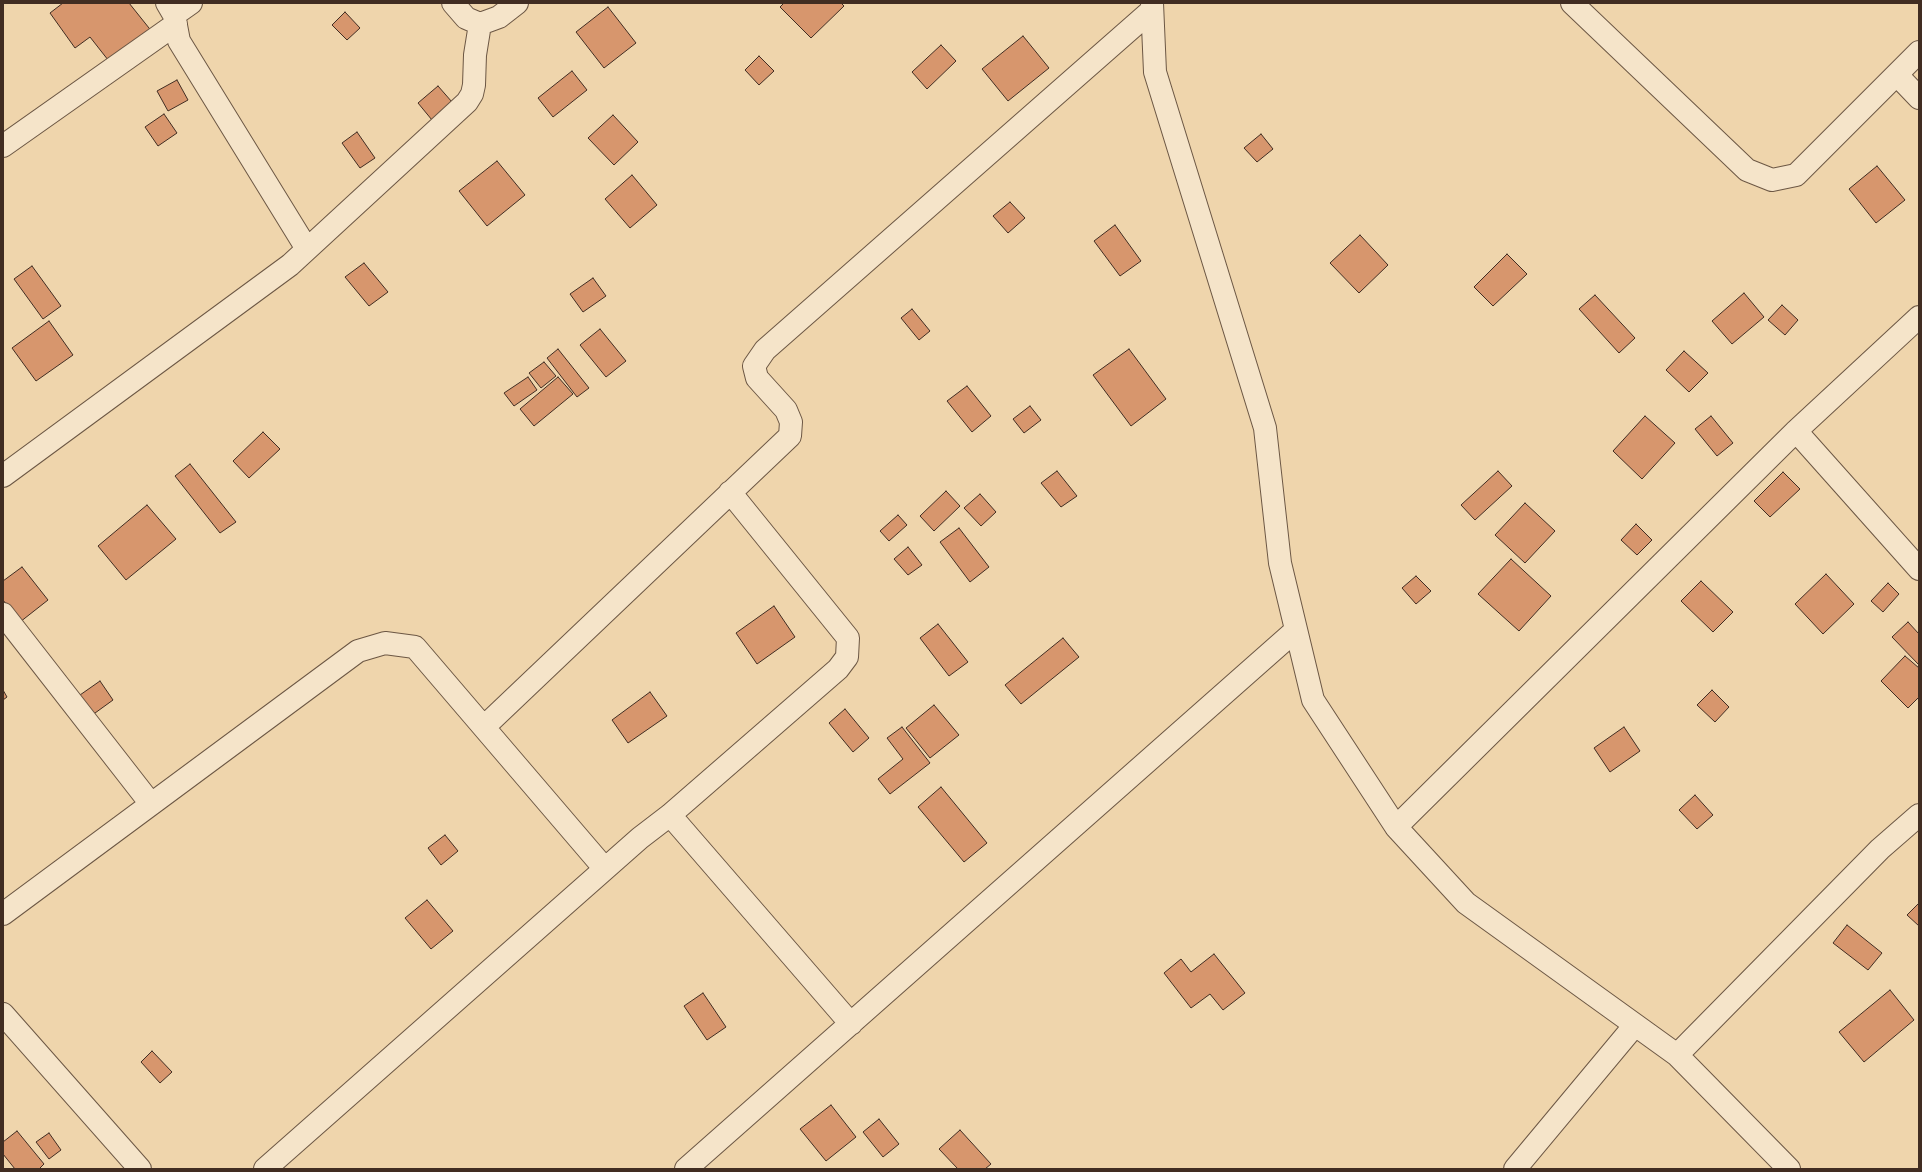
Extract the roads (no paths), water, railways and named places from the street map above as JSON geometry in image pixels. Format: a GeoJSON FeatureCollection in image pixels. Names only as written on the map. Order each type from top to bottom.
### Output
{"type":"FeatureCollection","features":[{"type":"Feature","properties":{"kind":"street"},"geometry":{"type":"LineString","coordinates":[[454,3],[466,18],[480,24],[499,17],[517,3]]}},
{"type":"Feature","properties":{"kind":"street"},"geometry":{"type":"LineString","coordinates":[[1572,3],[1747,170],[1772,180],[1796,175],[1919,52]]}},
{"type":"Feature","properties":{"kind":"street"},"geometry":{"type":"LineString","coordinates":[[484,727],[790,436],[791,422],[786,410],[757,378],[754,366],[765,350],[1152,6]]}},
{"type":"Feature","properties":{"kind":"street"},"geometry":{"type":"LineString","coordinates":[[1152,6],[1154,72],[1265,428],[1280,563],[1313,700],[1396,826],[1466,903],[1677,1055],[1789,1169]]}},
{"type":"Feature","properties":{"kind":"street"},"geometry":{"type":"LineString","coordinates":[[177,11],[179,42],[307,249]]}},
{"type":"Feature","properties":{"kind":"street"},"geometry":{"type":"LineString","coordinates":[[3,146],[177,11]]}},
{"type":"Feature","properties":{"kind":"street"},"geometry":{"type":"LineString","coordinates":[[3,476],[290,265],[467,102],[472,94],[474,85],[475,55],[480,24]]}},
{"type":"Feature","properties":{"kind":"street"},"geometry":{"type":"LineString","coordinates":[[1897,75],[1919,98]]}},
{"type":"Feature","properties":{"kind":"street"},"geometry":{"type":"LineString","coordinates":[[1396,826],[1796,431],[1919,317]]}},
{"type":"Feature","properties":{"kind":"street"},"geometry":{"type":"LineString","coordinates":[[1796,431],[1919,569]]}},
{"type":"Feature","properties":{"kind":"street"},"geometry":{"type":"LineString","coordinates":[[265,1169],[605,868],[670,815],[838,670],[847,657],[848,638],[730,492]]}},
{"type":"Feature","properties":{"kind":"street"},"geometry":{"type":"LineString","coordinates":[[3,614],[151,804]]}},
{"type":"Feature","properties":{"kind":"street"},"geometry":{"type":"LineString","coordinates":[[686,1169],[1296,630]]}},
{"type":"Feature","properties":{"kind":"street"},"geometry":{"type":"LineString","coordinates":[[3,914],[358,651],[385,643],[415,647],[605,868]]}},
{"type":"Feature","properties":{"kind":"street"},"geometry":{"type":"LineString","coordinates":[[670,815],[851,1024]]}},
{"type":"Feature","properties":{"kind":"street"},"geometry":{"type":"LineString","coordinates":[[1677,1055],[1880,849],[1919,815]]}},
{"type":"Feature","properties":{"kind":"street"},"geometry":{"type":"LineString","coordinates":[[3,1014],[140,1169]]}},
{"type":"Feature","properties":{"kind":"street"},"geometry":{"type":"LineString","coordinates":[[1515,1169],[1634,1025]]}}]}
